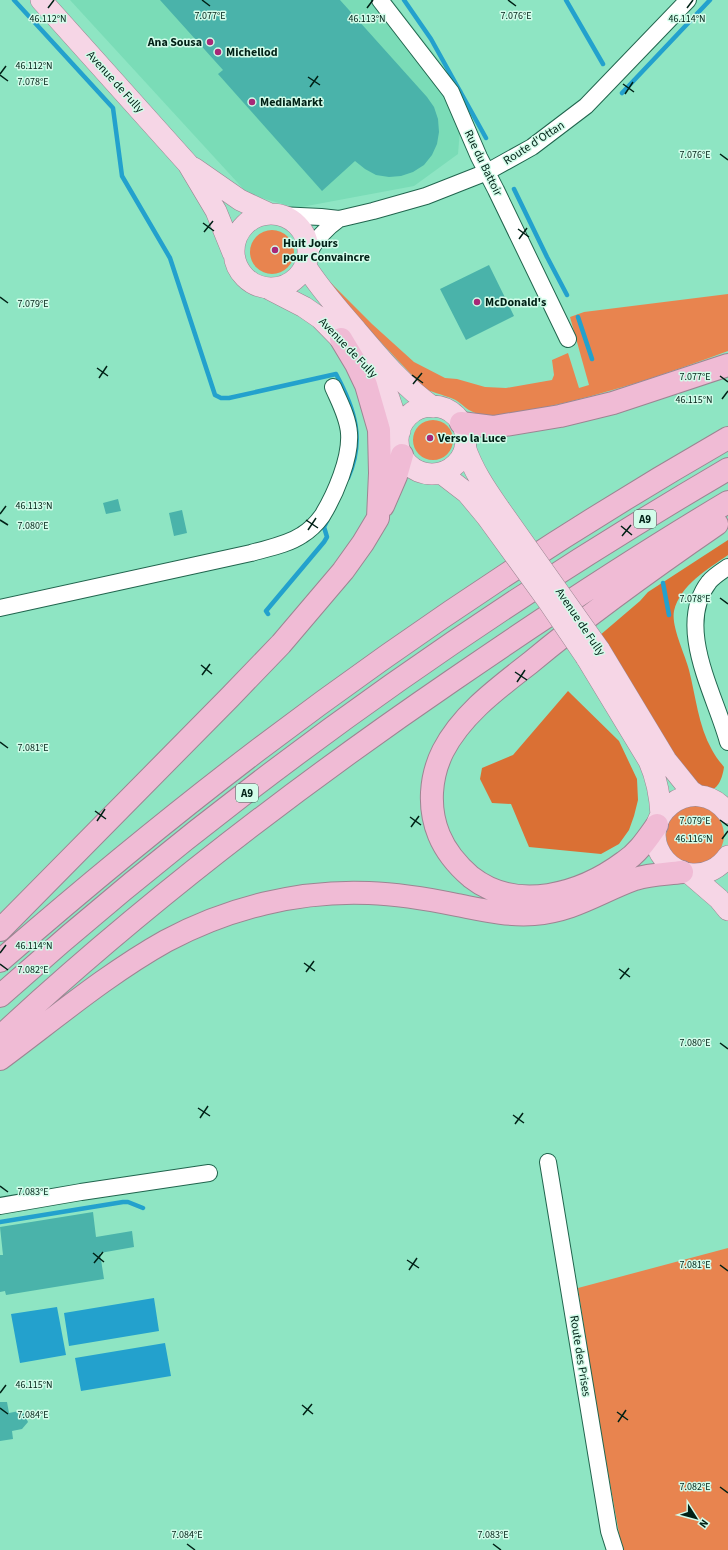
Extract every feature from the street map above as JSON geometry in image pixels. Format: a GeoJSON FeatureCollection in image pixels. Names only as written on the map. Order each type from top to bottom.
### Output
{"type":"FeatureCollection","features":[{"type":"Feature","properties":{"kind":"highway"},"geometry":{"type":"LineString","coordinates":[[341,339],[356,364],[366,385],[379,430],[380,473],[378,518]]}},
{"type":"Feature","properties":{"kind":"highway"},"geometry":{"type":"LineString","coordinates":[[461,423],[494,427],[560,416],[613,403],[728,365]]}},
{"type":"Feature","properties":{"kind":"highway","name":"A9"},"geometry":{"type":"LineString","coordinates":[[0,961],[150,835],[258,750],[345,686],[539,554],[676,468],[728,438]]}},
{"type":"Feature","properties":{"kind":"highway"},"geometry":{"type":"LineString","coordinates":[[0,930],[281,644],[343,571],[363,543],[378,518],[390,493],[402,455]]}},
{"type":"Feature","properties":{"kind":"highway","name":"A9"},"geometry":{"type":"LineString","coordinates":[[0,996],[147,872],[282,766],[365,704],[562,570],[728,469]]}},
{"type":"Feature","properties":{"kind":"highway"},"geometry":{"type":"LineString","coordinates":[[0,1037],[73,972],[182,881],[259,820],[450,681],[583,592],[728,502]]}},
{"type":"Feature","properties":{"kind":"highway"},"geometry":{"type":"LineString","coordinates":[[659,820],[646,841],[632,856],[613,870],[591,882],[567,891],[544,896],[529,897],[513,895],[480,883],[463,870],[449,854],[440,838],[434,821],[432,800],[434,777],[439,759],[448,742],[465,720],[484,700],[596,611],[678,551],[728,517]]}},
{"type":"Feature","properties":{"kind":"highway"},"geometry":{"type":"LineString","coordinates":[[0,1059],[87,994],[152,949],[186,931],[240,910],[307,896],[370,893],[412,897],[498,913],[520,915],[534,914],[564,909],[642,877],[686,873]]}},
{"type":"Feature","properties":{"kind":"main road","name":"Avenue de Fully"},"geometry":{"type":"LineString","coordinates":[[41,0],[188,164],[216,211],[233,253]]}},
{"type":"Feature","properties":{"kind":"main road","name":"Avenue de Fully"},"geometry":{"type":"LineString","coordinates":[[188,164],[240,200],[274,215]]}},
{"type":"Feature","properties":{"kind":"main road"},"geometry":{"type":"LineString","coordinates":[[274,215],[290,220],[300,229],[306,241],[306,260],[301,272],[290,283],[284,286],[269,288],[256,286],[243,276],[236,265],[233,253],[235,241],[248,222],[258,216],[274,215]]}},
{"type":"Feature","properties":{"kind":"main road","name":"Avenue de Fully"},"geometry":{"type":"LineString","coordinates":[[306,260],[314,279],[333,304],[384,362],[421,398],[433,407]]}},
{"type":"Feature","properties":{"kind":"main road","name":"Avenue de Fully"},"geometry":{"type":"LineString","coordinates":[[269,288],[304,307],[320,318],[372,371],[383,386],[389,398],[400,431]]}},
{"type":"Feature","properties":{"kind":"main road"},"geometry":{"type":"LineString","coordinates":[[433,407],[443,408],[452,412],[461,423],[465,432],[466,447],[461,459],[448,470],[441,473],[430,474],[420,472],[408,464],[402,455],[399,446],[400,431],[404,423],[413,413],[420,409],[433,407]]}},
{"type":"Feature","properties":{"kind":"main road","name":"Avenue de Fully"},"geometry":{"type":"LineString","coordinates":[[466,447],[470,462],[483,486],[493,512],[666,760],[687,786],[697,795]]}},
{"type":"Feature","properties":{"kind":"main road","name":"Avenue de Fully"},"geometry":{"type":"LineString","coordinates":[[441,473],[493,512]]}},
{"type":"Feature","properties":{"kind":"main road","name":"Avenue de Fully"},"geometry":{"type":"LineString","coordinates":[[592,653],[649,761],[655,776],[658,789],[659,820],[656,842],[661,854],[668,863],[686,873]]}},
{"type":"Feature","properties":{"kind":"main road"},"geometry":{"type":"LineString","coordinates":[[659,820],[670,804],[676,800],[690,796],[697,795],[712,799],[727,808]]}},
{"type":"Feature","properties":{"kind":"main road"},"geometry":{"type":"LineString","coordinates":[[686,873],[702,874],[713,870],[723,863],[728,856]]}},
{"type":"Feature","properties":{"kind":"main road"},"geometry":{"type":"LineString","coordinates":[[686,873],[719,899],[728,910]]}},
{"type":"Feature","properties":{"kind":"street","name":"Rue du Battoir"},"geometry":{"type":"LineString","coordinates":[[380,0],[451,92],[468,134],[568,339]]}},
{"type":"Feature","properties":{"kind":"street","name":"Route d'Ottan"},"geometry":{"type":"LineString","coordinates":[[306,260],[316,240],[330,225],[339,219],[426,196],[487,172],[532,147],[586,106],[688,0]]}},
{"type":"Feature","properties":{"kind":"street","name":"Route d'Ottan"},"geometry":{"type":"LineString","coordinates":[[274,215],[321,216],[339,219]]}},
{"type":"Feature","properties":{"kind":"street"},"geometry":{"type":"LineString","coordinates":[[0,608],[251,553],[281,545],[301,536],[322,516],[339,482],[349,445],[347,422],[333,387]]}},
{"type":"Feature","properties":{"kind":"street"},"geometry":{"type":"LineString","coordinates":[[728,567],[709,582],[698,602],[695,624],[697,646],[728,742]]}},
{"type":"Feature","properties":{"kind":"street","name":"Route des Prises"},"geometry":{"type":"LineString","coordinates":[[548,1162],[609,1531],[615,1550]]}},
{"type":"Feature","properties":{"kind":"street"},"geometry":{"type":"LineString","coordinates":[[0,1206],[209,1173]]}},
{"type":"Feature","properties":{"kind":"shaded area"},"geometry":{"type":"Polygon","coordinates":[[[70,0],[392,0],[463,91],[458,154],[414,186],[296,208],[248,194],[70,0]]]}},
{"type":"Feature","properties":{"kind":"shaded area"},"geometry":{"type":"Polygon","coordinates":[[[268,230],[276,230],[281,231],[288,236],[293,243],[293,261],[288,268],[281,273],[268,274],[260,271],[253,264],[250,256],[250,248],[253,240],[260,233],[268,230]]]}},
{"type":"Feature","properties":{"kind":"shaded area"},"geometry":{"type":"Polygon","coordinates":[[[326,278],[372,324],[414,362],[445,378],[457,379],[485,387],[506,388],[552,380],[554,375],[552,360],[568,353],[579,388],[589,385],[570,317],[584,312],[728,294],[728,351],[660,375],[569,402],[512,415],[499,416],[478,414],[469,410],[455,400],[423,387],[332,290],[326,278]]]}},
{"type":"Feature","properties":{"kind":"shaded area"},"geometry":{"type":"Polygon","coordinates":[[[437,420],[444,423],[450,429],[453,440],[452,448],[444,457],[437,460],[429,460],[422,457],[414,448],[413,436],[416,429],[425,421],[437,420]]]}},
{"type":"Feature","properties":{"kind":"shaded area"},"geometry":{"type":"Polygon","coordinates":[[[728,540],[728,555],[696,578],[688,586],[682,593],[674,611],[676,632],[689,670],[703,731],[713,752],[724,767],[718,785],[712,790],[705,790],[695,786],[599,636],[640,601],[648,592],[728,540]]]}},
{"type":"Feature","properties":{"kind":"shaded area"},"geometry":{"type":"Polygon","coordinates":[[[568,691],[619,741],[637,779],[638,800],[629,830],[619,844],[601,854],[529,847],[511,804],[492,803],[480,779],[482,768],[513,755],[568,691]]]}},
{"type":"Feature","properties":{"kind":"shaded area"},"geometry":{"type":"Polygon","coordinates":[[[689,806],[701,806],[716,814],[724,829],[724,841],[716,856],[701,864],[689,864],[674,856],[666,841],[666,829],[674,814],[689,806]]]}},
{"type":"Feature","properties":{"kind":"shaded area"},"geometry":{"type":"Polygon","coordinates":[[[728,1248],[728,1550],[622,1550],[596,1405],[578,1288],[728,1248]]]}},
{"type":"Feature","properties":{"kind":"water"},"geometry":{"type":"Polygon","coordinates":[[[154,1298],[159,1331],[69,1346],[64,1313],[154,1298]]]}},
{"type":"Feature","properties":{"kind":"water"},"geometry":{"type":"Polygon","coordinates":[[[57,1307],[66,1355],[20,1363],[11,1314],[57,1307]]]}},
{"type":"Feature","properties":{"kind":"water"},"geometry":{"type":"Polygon","coordinates":[[[165,1343],[171,1376],[81,1391],[75,1358],[165,1343]]]}},
{"type":"Feature","properties":{"kind":"building"},"geometry":{"type":"Polygon","coordinates":[[[160,0],[340,0],[427,97],[434,107],[438,119],[439,132],[437,144],[432,155],[424,165],[413,172],[401,176],[389,177],[376,175],[355,161],[322,191],[218,74],[223,70],[160,0]]]}},
{"type":"Feature","properties":{"kind":"building","name":"McDonald's"},"geometry":{"type":"Polygon","coordinates":[[[489,265],[514,316],[466,340],[440,289],[489,265]]]}},
{"type":"Feature","properties":{"kind":"building"},"geometry":{"type":"Polygon","coordinates":[[[118,499],[121,511],[106,514],[103,503],[118,499]]]}},
{"type":"Feature","properties":{"kind":"building"},"geometry":{"type":"Polygon","coordinates":[[[182,510],[187,533],[174,536],[169,513],[182,510]]]}},
{"type":"Feature","properties":{"kind":"building"},"geometry":{"type":"Polygon","coordinates":[[[93,1212],[96,1237],[132,1231],[134,1247],[100,1253],[104,1279],[6,1295],[5,1291],[0,1292],[0,1255],[3,1255],[0,1227],[93,1212]]]}},
{"type":"Feature","properties":{"kind":"building"},"geometry":{"type":"Polygon","coordinates":[[[0,1402],[7,1402],[9,1413],[19,1411],[24,1414],[28,1422],[22,1429],[12,1431],[13,1439],[0,1441],[0,1402]]]}},
{"type":"Feature","properties":{"kind":"waterway"},"geometry":{"type":"LineString","coordinates":[[14,0],[113,108],[122,176],[170,258],[215,395],[221,398],[229,398],[336,374],[353,412],[356,425],[356,451],[348,478]]}},
{"type":"Feature","properties":{"kind":"waterway"},"geometry":{"type":"LineString","coordinates":[[404,0],[431,39],[486,138]]}},
{"type":"Feature","properties":{"kind":"waterway"},"geometry":{"type":"LineString","coordinates":[[566,0],[603,64]]}},
{"type":"Feature","properties":{"kind":"waterway"},"geometry":{"type":"LineString","coordinates":[[622,93],[710,0]]}},
{"type":"Feature","properties":{"kind":"waterway"},"geometry":{"type":"LineString","coordinates":[[514,189],[567,295]]}},
{"type":"Feature","properties":{"kind":"waterway"},"geometry":{"type":"LineString","coordinates":[[578,317],[592,359]]}},
{"type":"Feature","properties":{"kind":"waterway"},"geometry":{"type":"LineString","coordinates":[[268,614],[266,611],[324,542],[327,537],[324,527],[328,519]]}},
{"type":"Feature","properties":{"kind":"waterway"},"geometry":{"type":"LineString","coordinates":[[663,583],[669,615]]}},
{"type":"Feature","properties":{"kind":"waterway"},"geometry":{"type":"LineString","coordinates":[[0,1222],[123,1202],[128,1202],[143,1208]]}},
{"type":"Feature","properties":{"kind":"place","name":"Ana Sousa"},"geometry":{"type":"Point","coordinates":[210,42]}},
{"type":"Feature","properties":{"kind":"place","name":"Michellod"},"geometry":{"type":"Point","coordinates":[218,52]}},
{"type":"Feature","properties":{"kind":"place","name":"MediaMarkt"},"geometry":{"type":"Point","coordinates":[252,102]}},
{"type":"Feature","properties":{"kind":"place","name":"Huit Jours pour Convaincre"},"geometry":{"type":"Point","coordinates":[275,250]}},
{"type":"Feature","properties":{"kind":"place","name":"McDonald's"},"geometry":{"type":"Point","coordinates":[477,302]}},
{"type":"Feature","properties":{"kind":"place","name":"Verso la Luce"},"geometry":{"type":"Point","coordinates":[430,438]}}]}
